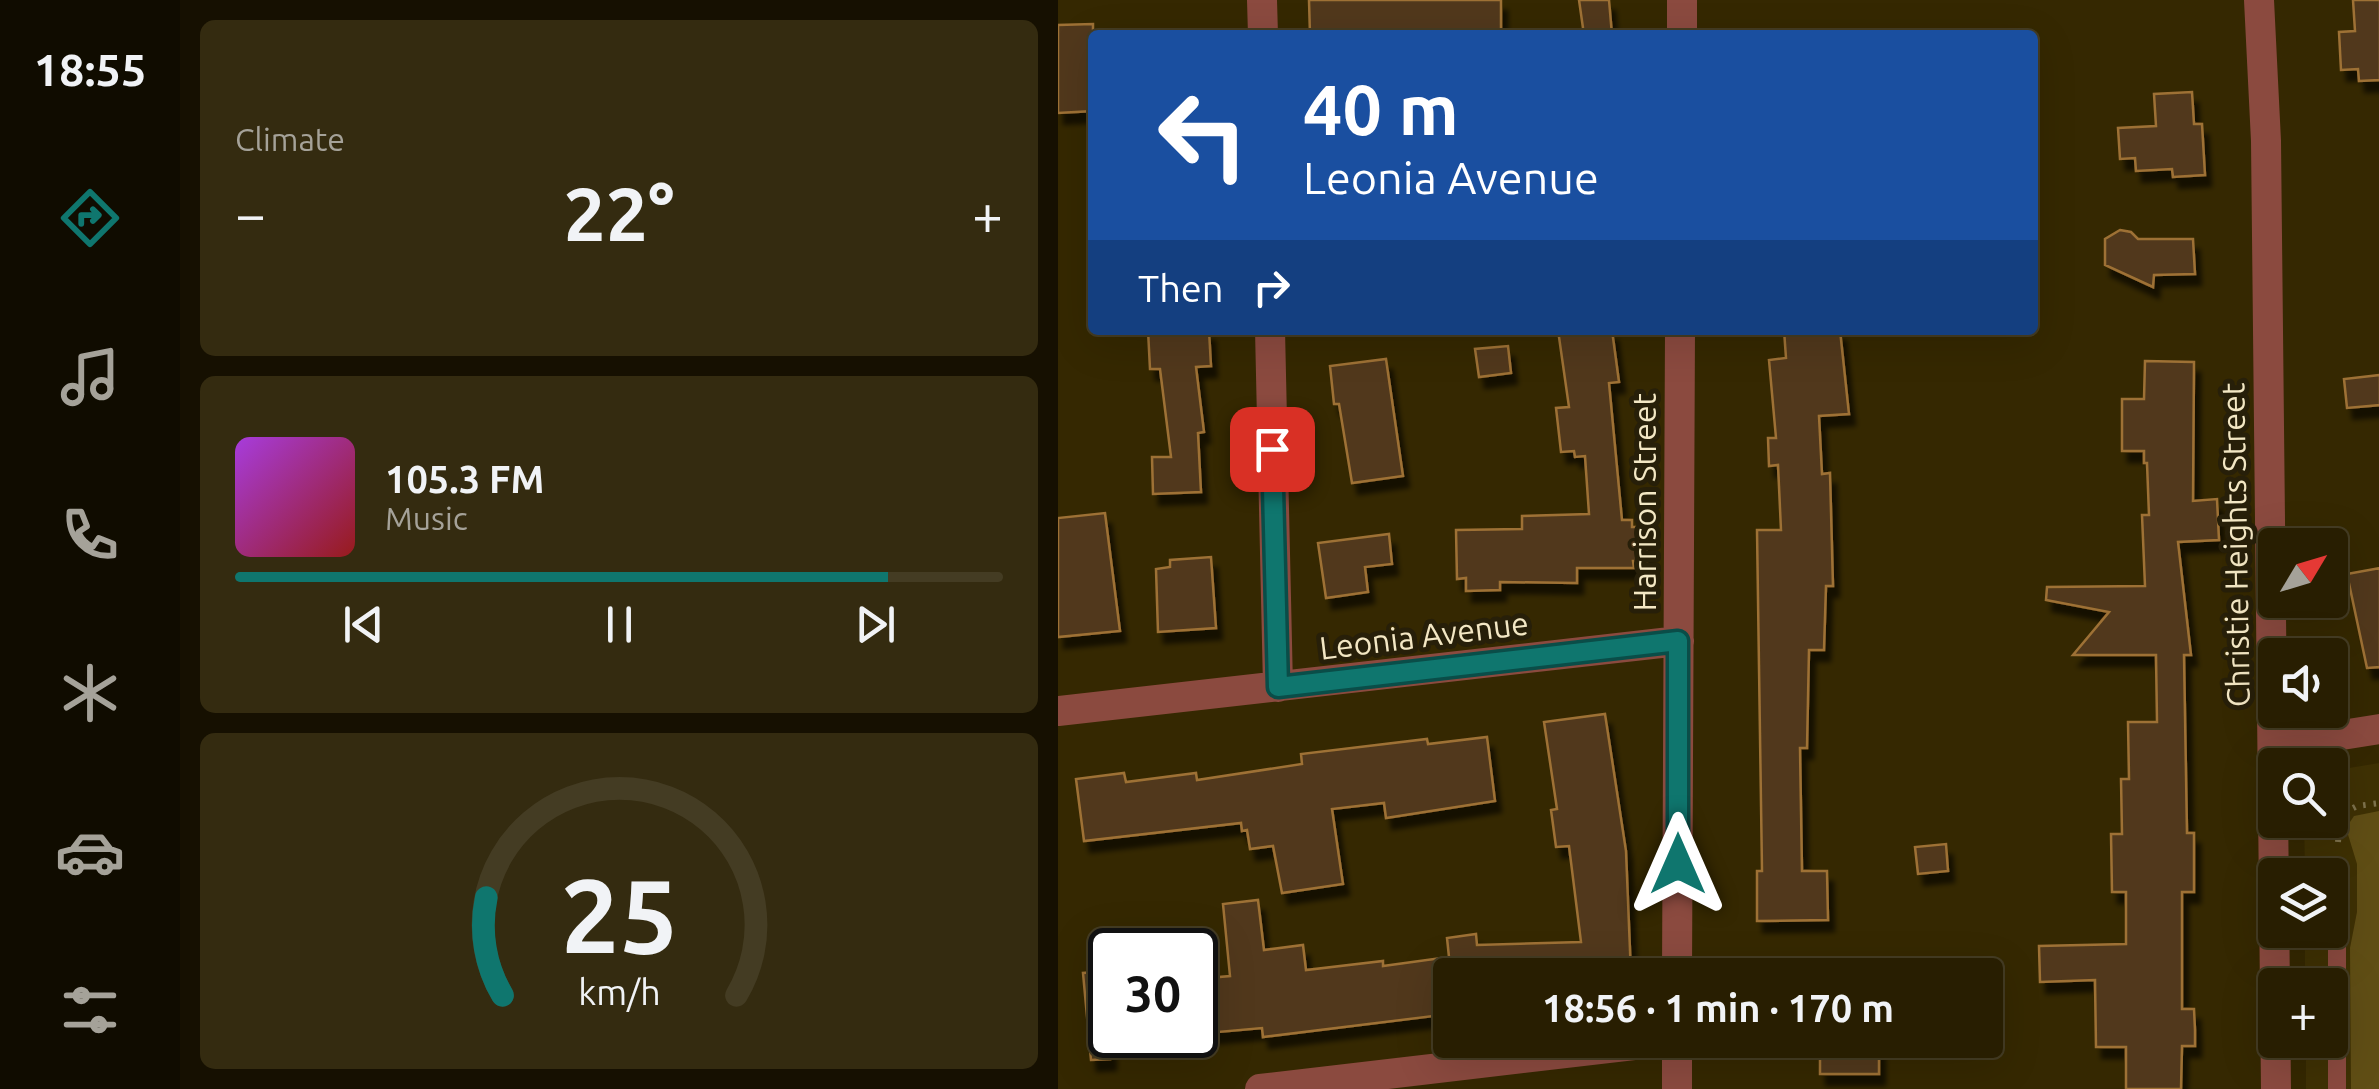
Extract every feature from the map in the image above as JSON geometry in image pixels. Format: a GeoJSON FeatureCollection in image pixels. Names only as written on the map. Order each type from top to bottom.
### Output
{"type":"FeatureCollection","features":[{"type":"Feature","properties":{"kind":"street"},"geometry":{"type":"LineString","coordinates":[[1262,0],[1262,30]]}},
{"type":"Feature","properties":{"kind":"street"},"geometry":{"type":"LineString","coordinates":[[1682,0],[1682,30]]}},
{"type":"Feature","properties":{"kind":"street","name":"Christie Heights Street"},"geometry":{"type":"LineString","coordinates":[[2259,0],[2266,141],[2274,858]]}},
{"type":"Feature","properties":{"kind":"street"},"geometry":{"type":"LineString","coordinates":[[1270,335],[1278,687]]}},
{"type":"Feature","properties":{"kind":"street","name":"Harrison Street"},"geometry":{"type":"LineString","coordinates":[[1677,958],[1680,335]]}},
{"type":"Feature","properties":{"kind":"street","name":"Leonia Avenue"},"geometry":{"type":"LineString","coordinates":[[1058,711],[1678,641]]}},
{"type":"Feature","properties":{"kind":"street"},"geometry":{"type":"LineString","coordinates":[[2273,746],[2380,729]]}},
{"type":"Feature","properties":{"kind":"street","name":"Christie Heights Street"},"geometry":{"type":"LineString","coordinates":[[2275,948],[2276,1089]]}},
{"type":"Feature","properties":{"kind":"street"},"geometry":{"type":"LineString","coordinates":[[1260,1089],[1524,1058]]}},
{"type":"Feature","properties":{"kind":"street"},"geometry":{"type":"LineString","coordinates":[[1677,1058],[1677,1089]]}},
{"type":"Feature","properties":{"kind":"lane"},"geometry":{"type":"LineString","coordinates":[[2337,948],[2338,1089]]}},
{"type":"Feature","properties":{"kind":"path"},"geometry":{"type":"LineString","coordinates":[[2337,858],[2340,815],[2357,806],[2380,802]]}},
{"type":"Feature","properties":{"kind":"shaded area"},"geometry":{"type":"Polygon","coordinates":[[[2379,763],[2379,1089],[2306,1089],[2306,1058],[2348,1058],[2348,968],[2305,968],[2305,948],[2348,948],[2348,858],[2305,858],[2304,838],[2348,838],[2348,768],[2379,763]]]}},
{"type":"Feature","properties":{"kind":"shaded area"},"geometry":{"type":"Polygon","coordinates":[[[2379,811],[2379,1089],[2351,1089],[2350,948],[2357,912],[2357,864],[2348,825],[2354,816],[2379,811]]]}},
{"type":"Feature","properties":{"kind":"building"},"geometry":{"type":"Polygon","coordinates":[[[1309,0],[1501,0],[1501,30],[1310,30],[1309,0]]]}},
{"type":"Feature","properties":{"kind":"building"},"geometry":{"type":"Polygon","coordinates":[[[1579,0],[1609,0],[1612,30],[1583,30],[1579,0]]]}},
{"type":"Feature","properties":{"kind":"building"},"geometry":{"type":"Polygon","coordinates":[[[2353,0],[2380,0],[2380,80],[2359,81],[2358,69],[2341,70],[2339,32],[2355,31],[2353,0]]]}},
{"type":"Feature","properties":{"kind":"building"},"geometry":{"type":"Polygon","coordinates":[[[1093,24],[1093,30],[1088,30],[1088,111],[1058,113],[1058,25],[1093,24]]]}},
{"type":"Feature","properties":{"kind":"building"},"geometry":{"type":"Polygon","coordinates":[[[2192,92],[2194,124],[2202,124],[2205,175],[2173,177],[2172,169],[2136,171],[2135,158],[2120,159],[2118,128],[2156,126],[2154,94],[2192,92]]]}},
{"type":"Feature","properties":{"kind":"building"},"geometry":{"type":"Polygon","coordinates":[[[2120,230],[2131,232],[2138,239],[2193,239],[2195,274],[2154,275],[2153,287],[2105,265],[2105,239],[2120,230]]]}},
{"type":"Feature","properties":{"kind":"building"},"geometry":{"type":"Polygon","coordinates":[[[1148,335],[1209,335],[1211,366],[1196,367],[1204,432],[1198,433],[1201,492],[1153,494],[1152,457],[1171,457],[1160,369],[1150,369],[1148,335]]]}},
{"type":"Feature","properties":{"kind":"building"},"geometry":{"type":"Polygon","coordinates":[[[1559,335],[1613,335],[1619,382],[1609,383],[1622,520],[1632,520],[1632,527],[1646,527],[1647,561],[1633,561],[1634,568],[1577,568],[1577,583],[1500,582],[1500,590],[1466,591],[1466,578],[1457,579],[1456,530],[1522,529],[1522,516],[1589,514],[1585,456],[1575,457],[1574,451],[1561,452],[1556,408],[1569,407],[1559,335]]]}},
{"type":"Feature","properties":{"kind":"building"},"geometry":{"type":"Polygon","coordinates":[[[1784,335],[1841,335],[1849,414],[1819,416],[1822,474],[1830,473],[1833,586],[1826,586],[1824,650],[1809,650],[1807,748],[1800,748],[1802,871],[1827,871],[1828,920],[1757,921],[1757,871],[1762,871],[1757,530],[1781,530],[1778,465],[1769,466],[1768,438],[1776,438],[1769,360],[1786,358],[1784,335]]]}},
{"type":"Feature","properties":{"kind":"building"},"geometry":{"type":"Polygon","coordinates":[[[1508,346],[1511,373],[1479,377],[1475,349],[1508,346]]]}},
{"type":"Feature","properties":{"kind":"building"},"geometry":{"type":"Polygon","coordinates":[[[1386,359],[1403,476],[1352,483],[1339,404],[1334,404],[1330,366],[1386,359]]]}},
{"type":"Feature","properties":{"kind":"building"},"geometry":{"type":"Polygon","coordinates":[[[2145,361],[2194,362],[2193,501],[2217,499],[2219,540],[2178,542],[2191,655],[2184,655],[2187,833],[2194,833],[2194,892],[2182,892],[2182,1009],[2194,1009],[2195,1046],[2182,1046],[2181,1089],[2126,1089],[2126,1047],[2096,1047],[2095,980],[2040,982],[2039,946],[2126,944],[2126,892],[2112,892],[2111,834],[2122,834],[2121,779],[2129,779],[2128,722],[2157,722],[2156,655],[2073,655],[2109,612],[2046,600],[2047,587],[2145,586],[2142,515],[2149,515],[2147,463],[2144,451],[2122,451],[2122,399],[2144,399],[2145,361]]]}},
{"type":"Feature","properties":{"kind":"building"},"geometry":{"type":"Polygon","coordinates":[[[2380,375],[2380,405],[2347,408],[2344,379],[2380,375]]]}},
{"type":"Feature","properties":{"kind":"building"},"geometry":{"type":"Polygon","coordinates":[[[1105,513],[1120,631],[1058,637],[1058,518],[1105,513]]]}},
{"type":"Feature","properties":{"kind":"building"},"geometry":{"type":"Polygon","coordinates":[[[1389,534],[1392,564],[1365,567],[1368,592],[1326,598],[1318,543],[1389,534]]]}},
{"type":"Feature","properties":{"kind":"building"},"geometry":{"type":"Polygon","coordinates":[[[1211,557],[1216,628],[1158,632],[1156,569],[1170,567],[1170,560],[1211,557]]]}},
{"type":"Feature","properties":{"kind":"building"},"geometry":{"type":"Polygon","coordinates":[[[2380,568],[2380,667],[2367,668],[2348,574],[2380,568]]]}},
{"type":"Feature","properties":{"kind":"building"},"geometry":{"type":"Polygon","coordinates":[[[1605,714],[1626,851],[1630,958],[1442,958],[1449,957],[1447,938],[1476,934],[1477,945],[1581,942],[1569,846],[1556,847],[1551,810],[1557,809],[1544,722],[1605,714]]]}},
{"type":"Feature","properties":{"kind":"building"},"geometry":{"type":"Polygon","coordinates":[[[1487,737],[1495,801],[1386,818],[1384,803],[1332,809],[1343,884],[1282,893],[1273,846],[1250,849],[1247,830],[1242,831],[1241,823],[1084,841],[1076,779],[1124,773],[1126,782],[1196,773],[1197,780],[1302,764],[1301,754],[1427,739],[1428,744],[1487,737]]]}},
{"type":"Feature","properties":{"kind":"building"},"geometry":{"type":"Polygon","coordinates":[[[1946,844],[1948,871],[1918,874],[1915,847],[1946,844]]]}},
{"type":"Feature","properties":{"kind":"building"},"geometry":{"type":"Polygon","coordinates":[[[1258,900],[1264,950],[1303,945],[1306,970],[1383,961],[1383,966],[1433,959],[1433,1016],[1263,1037],[1262,1028],[1218,1032],[1218,977],[1230,976],[1223,904],[1258,900]]]}},
{"type":"Feature","properties":{"kind":"building"},"geometry":{"type":"Polygon","coordinates":[[[1083,973],[1088,973],[1088,1027],[1083,973]]]}},
{"type":"Feature","properties":{"kind":"building"},"geometry":{"type":"Polygon","coordinates":[[[1820,1058],[1879,1058],[1879,1074],[1820,1074],[1820,1058]]]}},
{"type":"Feature","properties":{"kind":"route"},"geometry":{"type":"LineString","coordinates":[[1272,449],[1278,687],[1678,641],[1678,864]]}}]}
